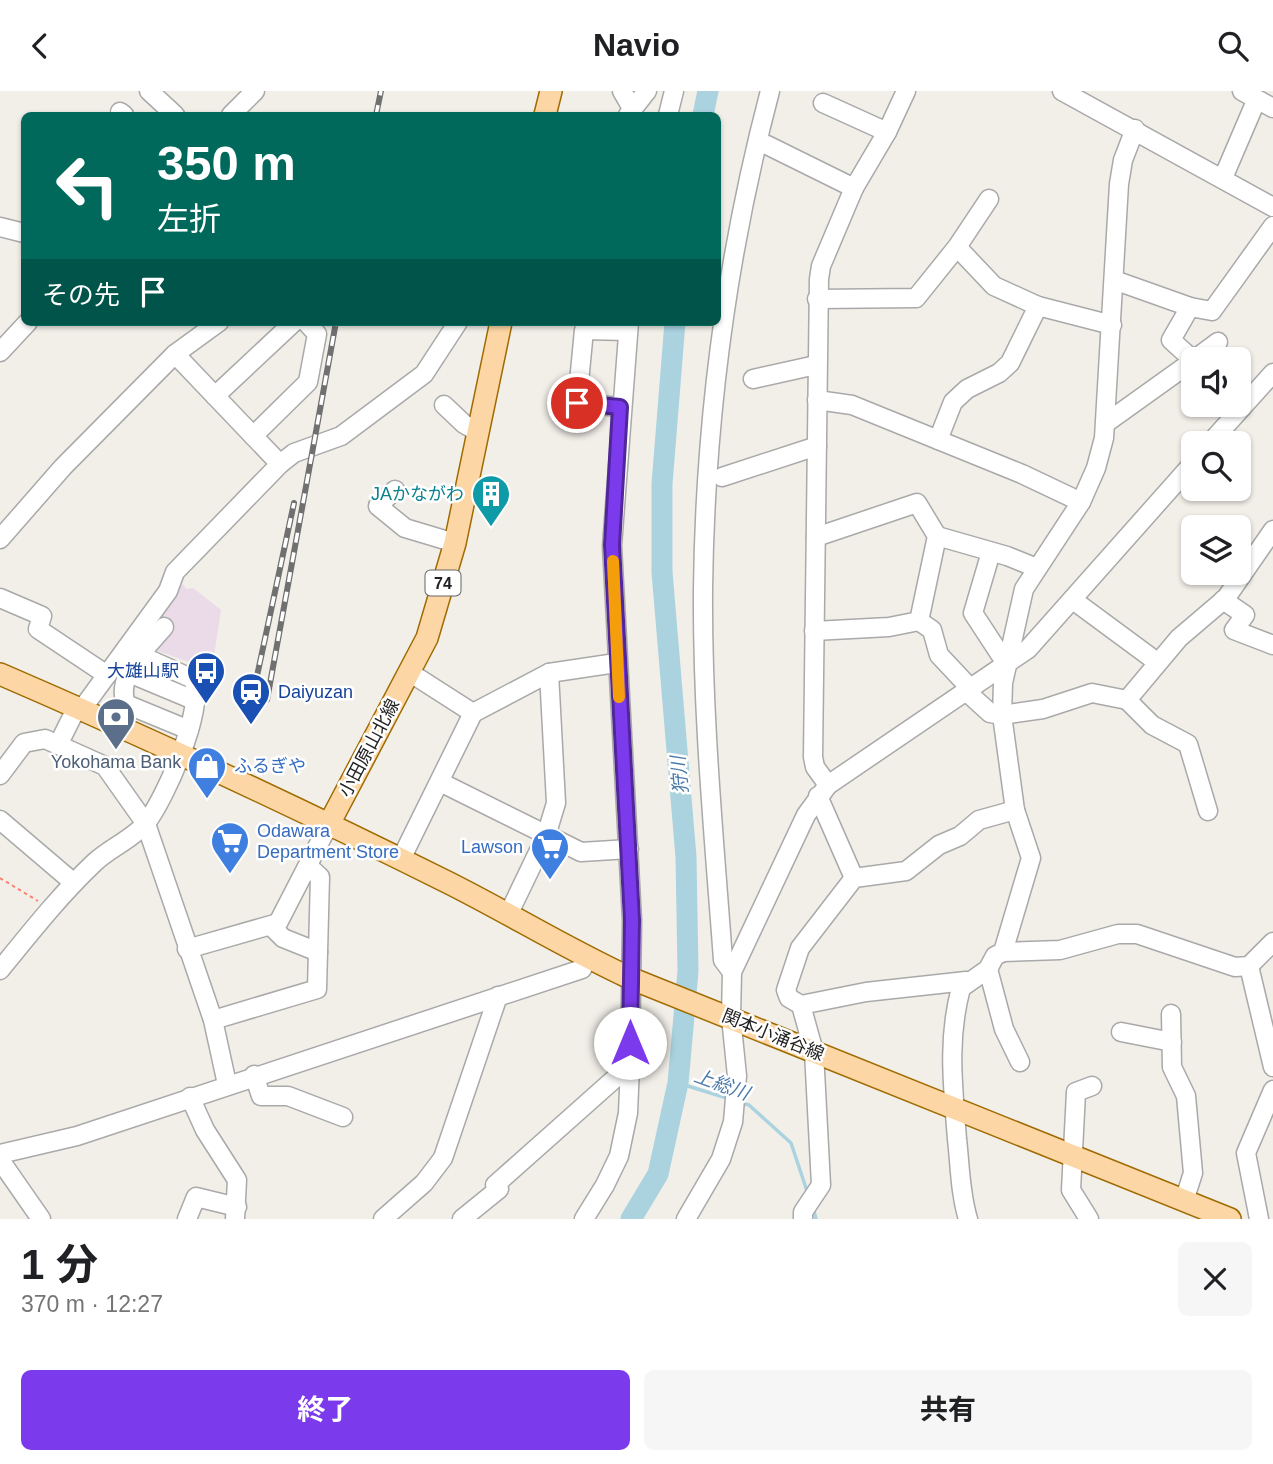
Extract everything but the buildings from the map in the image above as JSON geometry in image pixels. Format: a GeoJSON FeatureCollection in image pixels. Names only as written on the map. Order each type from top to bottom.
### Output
{"type":"FeatureCollection","features":[{"type":"Feature","properties":{"kind":"main road"},"geometry":{"type":"LineString","coordinates":[[546,112],[551,91]]}},
{"type":"Feature","properties":{"kind":"main road","name":"小田原山北線"},"geometry":{"type":"LineString","coordinates":[[329,824],[427,638],[455,543],[500,326]]}},
{"type":"Feature","properties":{"kind":"main road"},"geometry":{"type":"LineString","coordinates":[[0,674],[329,824]]}},
{"type":"Feature","properties":{"kind":"main road","name":"関本小涌谷線"},"geometry":{"type":"LineString","coordinates":[[329,824],[509,913],[587,958],[633,979],[724,1014],[955,1111],[1230,1219]]}},
{"type":"Feature","properties":{"kind":"street"},"geometry":{"type":"LineString","coordinates":[[149,91],[172,112]]}},
{"type":"Feature","properties":{"kind":"street"},"geometry":{"type":"LineString","coordinates":[[234,112],[255,91]]}},
{"type":"Feature","properties":{"kind":"street"},"geometry":{"type":"LineString","coordinates":[[622,91],[630,112]]}},
{"type":"Feature","properties":{"kind":"street"},"geometry":{"type":"LineString","coordinates":[[631,112],[647,91]]}},
{"type":"Feature","properties":{"kind":"street"},"geometry":{"type":"LineString","coordinates":[[669,112],[674,91]]}},
{"type":"Feature","properties":{"kind":"street"},"geometry":{"type":"LineString","coordinates":[[732,972],[723,960],[706,665],[704,554],[720,341],[729,269],[770,91]]}},
{"type":"Feature","properties":{"kind":"street"},"geometry":{"type":"LineString","coordinates":[[854,878],[813,757],[817,299],[821,266],[854,188],[887,132],[906,91]]}},
{"type":"Feature","properties":{"kind":"street"},"geometry":{"type":"LineString","coordinates":[[1062,91],[1273,207]]}},
{"type":"Feature","properties":{"kind":"street"},"geometry":{"type":"LineString","coordinates":[[1223,178],[1257,100]]}},
{"type":"Feature","properties":{"kind":"street"},"geometry":{"type":"LineString","coordinates":[[823,103],[887,132]]}},
{"type":"Feature","properties":{"kind":"street"},"geometry":{"type":"LineString","coordinates":[[1003,952],[1031,858],[1015,810],[1002,715],[1007,665],[1024,589],[1081,502],[1096,468],[1106,423],[1119,184],[1123,160],[1135,129]]}},
{"type":"Feature","properties":{"kind":"street"},"geometry":{"type":"LineString","coordinates":[[767,145],[854,188]]}},
{"type":"Feature","properties":{"kind":"street"},"geometry":{"type":"LineString","coordinates":[[817,299],[916,298],[957,247],[989,198]]}},
{"type":"Feature","properties":{"kind":"street"},"geometry":{"type":"LineString","coordinates":[[1114,280],[1190,307],[1212,311],[1273,226]]}},
{"type":"Feature","properties":{"kind":"street"},"geometry":{"type":"LineString","coordinates":[[0,227],[21,232]]}},
{"type":"Feature","properties":{"kind":"street"},"geometry":{"type":"LineString","coordinates":[[957,247],[994,286],[1038,306],[1111,325]]}},
{"type":"Feature","properties":{"kind":"street"},"geometry":{"type":"LineString","coordinates":[[938,440],[953,403],[967,389],[999,373],[1010,363],[1038,306]]}},
{"type":"Feature","properties":{"kind":"street"},"geometry":{"type":"LineString","coordinates":[[1181,348],[1171,340],[1190,307]]}},
{"type":"Feature","properties":{"kind":"street"},"geometry":{"type":"LineString","coordinates":[[0,352],[24,326]]}},
{"type":"Feature","properties":{"kind":"street"},"geometry":{"type":"LineString","coordinates":[[0,539],[63,467],[205,326]]}},
{"type":"Feature","properties":{"kind":"street"},"geometry":{"type":"LineString","coordinates":[[215,396],[290,326]]}},
{"type":"Feature","properties":{"kind":"street"},"geometry":{"type":"LineString","coordinates":[[253,436],[308,382],[317,334],[310,326]]}},
{"type":"Feature","properties":{"kind":"street"},"geometry":{"type":"LineString","coordinates":[[189,730],[126,704],[123,688],[133,652],[168,591],[175,572],[280,464],[294,453],[341,436],[424,374],[455,326]]}},
{"type":"Feature","properties":{"kind":"street"},"geometry":{"type":"LineString","coordinates":[[584,1219],[619,1156],[628,1113],[633,979],[629,849],[616,663],[612,545],[620,407],[628,327],[584,330],[577,403],[620,407]]}},
{"type":"Feature","properties":{"kind":"street"},"geometry":{"type":"LineString","coordinates":[[1212,347],[1219,342]]}},
{"type":"Feature","properties":{"kind":"street"},"geometry":{"type":"LineString","coordinates":[[175,354],[280,464]]}},
{"type":"Feature","properties":{"kind":"street"},"geometry":{"type":"LineString","coordinates":[[752,379],[816,365]]}},
{"type":"Feature","properties":{"kind":"street"},"geometry":{"type":"LineString","coordinates":[[1106,423],[1181,370]]}},
{"type":"Feature","properties":{"kind":"street"},"geometry":{"type":"LineString","coordinates":[[1251,394],[1273,373]]}},
{"type":"Feature","properties":{"kind":"street"},"geometry":{"type":"LineString","coordinates":[[817,400],[852,405],[1022,474],[1081,502]]}},
{"type":"Feature","properties":{"kind":"street"},"geometry":{"type":"LineString","coordinates":[[444,405],[464,424],[478,432]]}},
{"type":"Feature","properties":{"kind":"street"},"geometry":{"type":"LineString","coordinates":[[1219,431],[1230,417]]}},
{"type":"Feature","properties":{"kind":"street"},"geometry":{"type":"LineString","coordinates":[[722,477],[817,446]]}},
{"type":"Feature","properties":{"kind":"street"},"geometry":{"type":"LineString","coordinates":[[686,1219],[721,1159],[733,1122],[737,1076],[724,1014],[732,972],[806,815],[823,791],[1028,649],[1181,477]]}},
{"type":"Feature","properties":{"kind":"street"},"geometry":{"type":"LineString","coordinates":[[395,490],[378,506],[405,528],[455,543]]}},
{"type":"Feature","properties":{"kind":"street"},"geometry":{"type":"LineString","coordinates":[[816,537],[918,503],[937,536],[919,621]]}},
{"type":"Feature","properties":{"kind":"street"},"geometry":{"type":"LineString","coordinates":[[1127,700],[1179,638],[1223,600],[1273,530]]}},
{"type":"Feature","properties":{"kind":"street"},"geometry":{"type":"LineString","coordinates":[[937,536],[1037,568]]}},
{"type":"Feature","properties":{"kind":"street"},"geometry":{"type":"LineString","coordinates":[[992,552],[973,613],[1007,665]]}},
{"type":"Feature","properties":{"kind":"street"},"geometry":{"type":"LineString","coordinates":[[0,598],[42,617],[38,629],[107,675]]}},
{"type":"Feature","properties":{"kind":"street"},"geometry":{"type":"LineString","coordinates":[[1073,600],[1157,662]]}},
{"type":"Feature","properties":{"kind":"street"},"geometry":{"type":"LineString","coordinates":[[1223,600],[1245,615],[1234,630],[1273,645]]}},
{"type":"Feature","properties":{"kind":"street"},"geometry":{"type":"LineString","coordinates":[[814,631],[889,627],[919,621],[932,631],[939,655],[990,713],[1002,715],[1043,709],[1092,693],[1127,700],[1152,725],[1188,744],[1208,811]]}},
{"type":"Feature","properties":{"kind":"street"},"geometry":{"type":"LineString","coordinates":[[58,745],[79,708],[107,675],[164,627]]}},
{"type":"Feature","properties":{"kind":"street"},"geometry":{"type":"LineString","coordinates":[[3,959],[74,883],[113,846],[146,824],[181,756],[196,701],[196,685],[188,675],[133,652]]}},
{"type":"Feature","properties":{"kind":"street"},"geometry":{"type":"LineString","coordinates":[[401,859],[473,713],[549,673],[616,663]]}},
{"type":"Feature","properties":{"kind":"street"},"geometry":{"type":"LineString","coordinates":[[409,672],[473,713]]}},
{"type":"Feature","properties":{"kind":"street"},"geometry":{"type":"LineString","coordinates":[[129,673],[196,701]]}},
{"type":"Feature","properties":{"kind":"street"},"geometry":{"type":"LineString","coordinates":[[509,913],[546,836],[558,788],[549,673]]}},
{"type":"Feature","properties":{"kind":"street"},"geometry":{"type":"LineString","coordinates":[[0,775],[24,743],[45,739],[104,766],[146,824],[213,1020],[227,1084]]}},
{"type":"Feature","properties":{"kind":"street"},"geometry":{"type":"LineString","coordinates":[[440,782],[581,852],[629,849]]}},
{"type":"Feature","properties":{"kind":"street"},"geometry":{"type":"LineString","coordinates":[[967,981],[866,992],[801,1005],[789,998],[786,990],[800,948],[854,878],[906,871],[939,845],[960,837],[979,820],[1015,810]]}},
{"type":"Feature","properties":{"kind":"street"},"geometry":{"type":"LineString","coordinates":[[0,820],[74,883]]}},
{"type":"Feature","properties":{"kind":"street"},"geometry":{"type":"LineString","coordinates":[[187,949],[278,923],[329,824]]}},
{"type":"Feature","properties":{"kind":"street"},"geometry":{"type":"LineString","coordinates":[[213,1020],[317,989],[320,877],[308,866]]}},
{"type":"Feature","properties":{"kind":"street"},"geometry":{"type":"LineString","coordinates":[[271,926],[283,938],[318,952]]}},
{"type":"Feature","properties":{"kind":"street"},"geometry":{"type":"LineString","coordinates":[[968,1219],[962,1195],[950,1053],[954,1014],[961,988],[967,981],[988,969],[995,956],[1003,952],[1059,950],[1118,934],[1137,934],[1235,967],[1249,966],[1273,942]]}},
{"type":"Feature","properties":{"kind":"street"},"geometry":{"type":"LineString","coordinates":[[0,1154],[64,1140],[254,1075],[582,969],[587,958]]}},
{"type":"Feature","properties":{"kind":"street"},"geometry":{"type":"LineString","coordinates":[[1249,966],[1273,1067]]}},
{"type":"Feature","properties":{"kind":"street"},"geometry":{"type":"LineString","coordinates":[[988,969],[1004,1030],[1020,1062]]}},
{"type":"Feature","properties":{"kind":"street"},"geometry":{"type":"LineString","coordinates":[[383,1219],[424,1183],[443,1158],[498,996]]}},
{"type":"Feature","properties":{"kind":"street"},"geometry":{"type":"LineString","coordinates":[[801,1005],[814,1052],[821,1185],[803,1212],[803,1219]]}},
{"type":"Feature","properties":{"kind":"street"},"geometry":{"type":"LineString","coordinates":[[1171,1014],[1172,1067],[1186,1096],[1193,1173],[1184,1201]]}},
{"type":"Feature","properties":{"kind":"street"},"geometry":{"type":"LineString","coordinates":[[1121,1032],[1172,1042]]}},
{"type":"Feature","properties":{"kind":"street"},"geometry":{"type":"LineString","coordinates":[[461,1219],[499,1189],[495,1185],[630,1065]]}},
{"type":"Feature","properties":{"kind":"street"},"geometry":{"type":"LineString","coordinates":[[254,1075],[261,1096],[288,1096],[343,1117]]}},
{"type":"Feature","properties":{"kind":"street"},"geometry":{"type":"LineString","coordinates":[[1089,1219],[1071,1190],[1076,1092],[1092,1086]]}},
{"type":"Feature","properties":{"kind":"street"},"geometry":{"type":"LineString","coordinates":[[1259,1219],[1246,1153],[1273,1090]]}},
{"type":"Feature","properties":{"kind":"street"},"geometry":{"type":"LineString","coordinates":[[187,1219],[196,1198],[236,1213],[237,1180],[205,1130],[190,1097]]}},
{"type":"Feature","properties":{"kind":"street"},"geometry":{"type":"LineString","coordinates":[[0,1160],[41,1219]]}},
{"type":"Feature","properties":{"kind":"path"},"geometry":{"type":"LineString","coordinates":[[0,877],[51,909]]}},
{"type":"Feature","properties":{"kind":"shaded area"},"geometry":{"type":"Polygon","coordinates":[[[183,584],[186,589],[193,588],[221,610],[213,663],[194,660],[192,663],[144,646],[145,636],[183,584]]]}},
{"type":"Feature","properties":{"kind":"waterway","name":"狩川"},"geometry":{"type":"LineString","coordinates":[[704,112],[708,91]]}},
{"type":"Feature","properties":{"kind":"waterway","name":"狩川"},"geometry":{"type":"LineString","coordinates":[[631,1219],[658,1174],[678,1083],[688,971],[686,857],[662,572],[662,484],[675,326]]}},
{"type":"Feature","properties":{"kind":"waterway","name":"上総川"},"geometry":{"type":"LineString","coordinates":[[678,1083],[730,1099]]}},
{"type":"Feature","properties":{"kind":"waterway","name":"上総川"},"geometry":{"type":"LineString","coordinates":[[741,1103],[749,1105],[791,1143],[808,1194]]}},
{"type":"Feature","properties":{"kind":"waterway","name":"上総川"},"geometry":{"type":"LineString","coordinates":[[813,1208],[816,1219]]}},
{"type":"Feature","properties":{"kind":"railway"},"geometry":{"type":"LineString","coordinates":[[377,112],[381,91]]}},
{"type":"Feature","properties":{"kind":"railway"},"geometry":{"type":"LineString","coordinates":[[267,700],[335,326]]}},
{"type":"Feature","properties":{"kind":"railway"},"geometry":{"type":"LineString","coordinates":[[251,704],[294,503]]}},
{"type":"Feature","properties":{"kind":"slow traffic"},"geometry":{"type":"LineString","coordinates":[[613,561],[619,697]]}},
{"type":"Feature","properties":{"kind":"place","name":"JAかながわ"},"geometry":{"type":"Point","coordinates":[491,528]}},
{"type":"Feature","properties":{"kind":"place","name":"大雄山駅"},"geometry":{"type":"Point","coordinates":[206,705]}},
{"type":"Feature","properties":{"kind":"place","name":"Daiyuzan"},"geometry":{"type":"Point","coordinates":[251,726]}},
{"type":"Feature","properties":{"kind":"place","name":"Yokohama Bank"},"geometry":{"type":"Point","coordinates":[116,751]}},
{"type":"Feature","properties":{"kind":"place","name":"ふるぎや"},"geometry":{"type":"Point","coordinates":[207,800]}},
{"type":"Feature","properties":{"kind":"place","name":"Odawara Department Store"},"geometry":{"type":"Point","coordinates":[230,875]}},
{"type":"Feature","properties":{"kind":"place","name":"Lawson"},"geometry":{"type":"Point","coordinates":[550,881]}},
{"type":"Feature","properties":{"kind":"route"},"geometry":{"type":"LineString","coordinates":[[577,403],[620,407],[612,545],[616,663],[632,920],[630,1043]]}}]}
